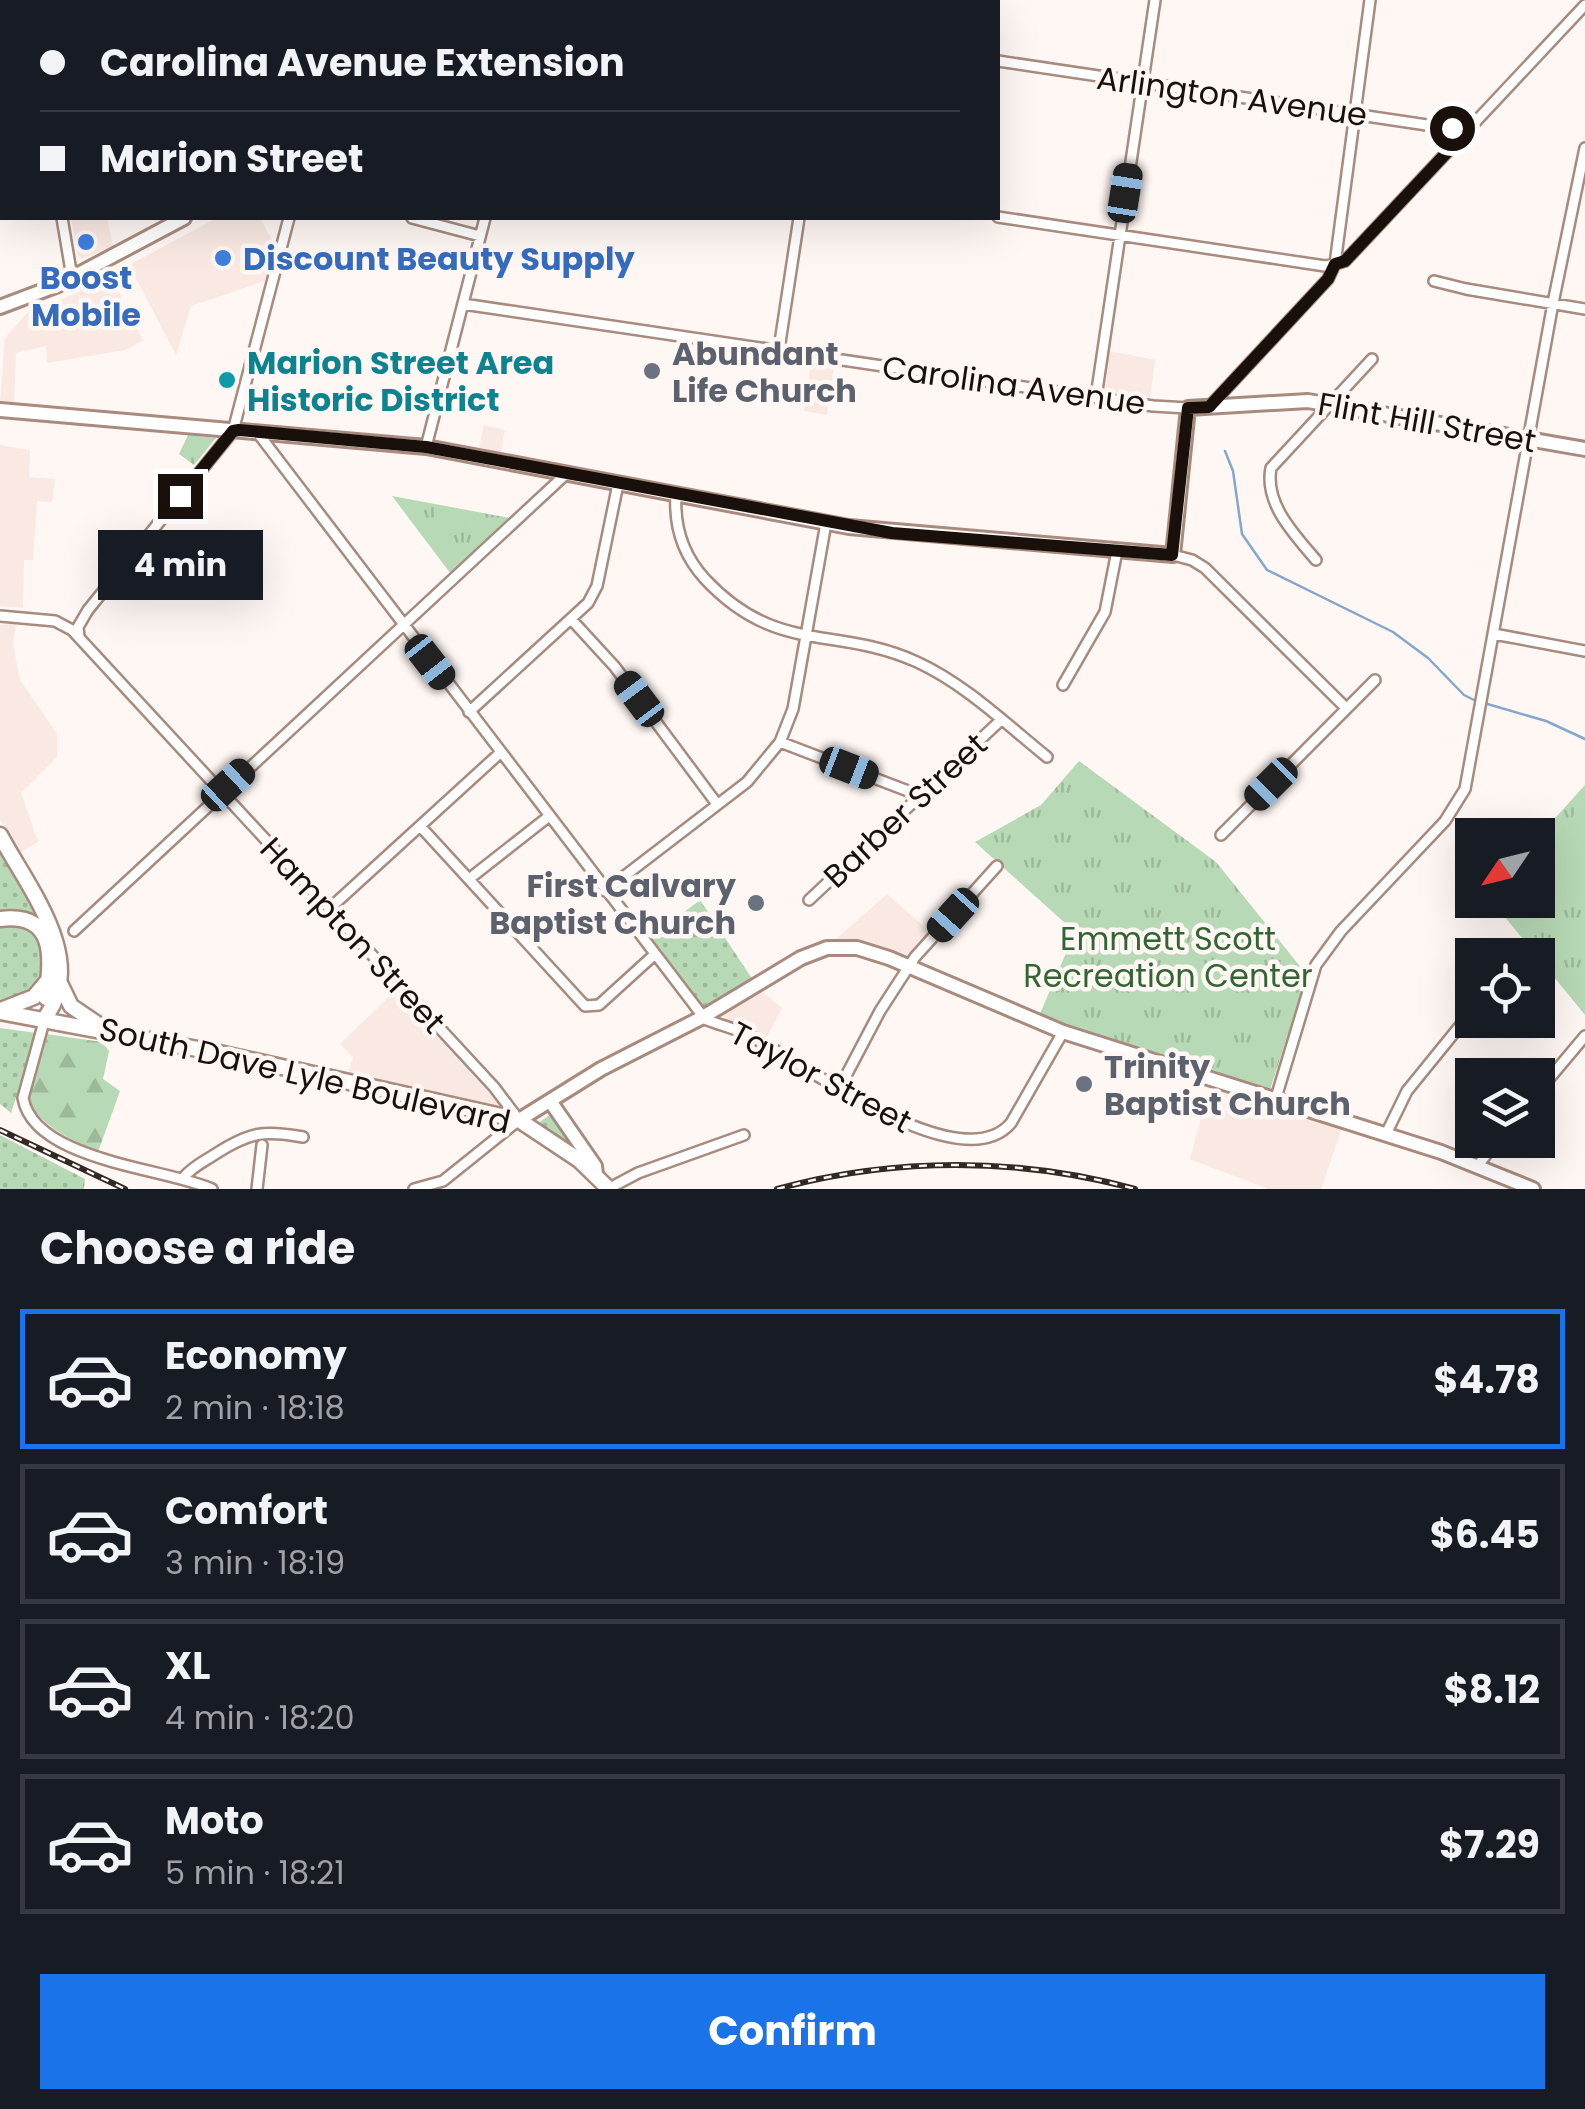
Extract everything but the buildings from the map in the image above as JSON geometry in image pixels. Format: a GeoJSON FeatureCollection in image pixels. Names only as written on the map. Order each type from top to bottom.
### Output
{"type":"FeatureCollection","features":[{"type":"Feature","properties":{"kind":"main road"},"geometry":{"type":"LineString","coordinates":[[0,835],[58,945],[61,959],[54,979],[34,997],[0,1011]]}},
{"type":"Feature","properties":{"kind":"main road"},"geometry":{"type":"LineString","coordinates":[[0,919],[18,918],[40,931],[51,952],[54,1006],[46,1018]]}},
{"type":"Feature","properties":{"kind":"main road"},"geometry":{"type":"LineString","coordinates":[[54,979],[75,1010],[110,1031]]}},
{"type":"Feature","properties":{"kind":"main road","name":"South Dave Lyle Boulevard"},"geometry":{"type":"LineString","coordinates":[[0,1011],[110,1031],[519,1120],[596,1174],[608,1189]]}},
{"type":"Feature","properties":{"kind":"street"},"geometry":{"type":"LineString","coordinates":[[1096,397],[1155,0]]}},
{"type":"Feature","properties":{"kind":"street"},"geometry":{"type":"LineString","coordinates":[[1209,407],[1328,279],[1335,264],[1370,0]]}},
{"type":"Feature","properties":{"kind":"street"},"geometry":{"type":"LineString","coordinates":[[1000,217],[1325,266],[1345,261],[1585,5]]}},
{"type":"Feature","properties":{"kind":"street","name":"Arlington Avenue"},"geometry":{"type":"LineString","coordinates":[[1000,61],[1467,131]]}},
{"type":"Feature","properties":{"kind":"street"},"geometry":{"type":"LineString","coordinates":[[1275,1101],[1316,965],[1341,931],[1445,821],[1460,800],[1585,148]]}},
{"type":"Feature","properties":{"kind":"street"},"geometry":{"type":"LineString","coordinates":[[62,220],[72,277]]}},
{"type":"Feature","properties":{"kind":"street"},"geometry":{"type":"LineString","coordinates":[[0,307],[72,277],[180,220]]}},
{"type":"Feature","properties":{"kind":"street"},"geometry":{"type":"LineString","coordinates":[[78,637],[78,626],[88,610],[234,431],[288,220]]}},
{"type":"Feature","properties":{"kind":"street"},"geometry":{"type":"LineString","coordinates":[[420,220],[480,236]]}},
{"type":"Feature","properties":{"kind":"street"},"geometry":{"type":"LineString","coordinates":[[426,447],[484,220]]}},
{"type":"Feature","properties":{"kind":"street"},"geometry":{"type":"LineString","coordinates":[[780,350],[799,220]]}},
{"type":"Feature","properties":{"kind":"street"},"geometry":{"type":"LineString","coordinates":[[1434,281],[1466,290],[1585,309]]}},
{"type":"Feature","properties":{"kind":"street","name":"Carolina Avenue"},"geometry":{"type":"LineString","coordinates":[[463,304],[1096,397],[1209,407]]}},
{"type":"Feature","properties":{"kind":"street"},"geometry":{"type":"LineString","coordinates":[[1316,560],[1282,515],[1269,479],[1274,463],[1372,359]]}},
{"type":"Feature","properties":{"kind":"street","name":"Flint Hill Street"},"geometry":{"type":"LineString","coordinates":[[1209,407],[1293,401],[1329,403],[1585,450]]}},
{"type":"Feature","properties":{"kind":"street"},"geometry":{"type":"LineString","coordinates":[[1172,555],[1188,408]]}},
{"type":"Feature","properties":{"kind":"street"},"geometry":{"type":"LineString","coordinates":[[0,410],[426,447],[892,533],[1172,555],[1205,568],[1346,708]]}},
{"type":"Feature","properties":{"kind":"street"},"geometry":{"type":"LineString","coordinates":[[257,432],[703,1017]]}},
{"type":"Feature","properties":{"kind":"street"},"geometry":{"type":"LineString","coordinates":[[74,931],[566,474]]}},
{"type":"Feature","properties":{"kind":"street"},"geometry":{"type":"LineString","coordinates":[[469,712],[588,602],[596,586],[618,484]]}},
{"type":"Feature","properties":{"kind":"street"},"geometry":{"type":"LineString","coordinates":[[676,495],[678,532],[686,553],[702,576],[744,614],[806,637],[884,651],[917,662],[942,674],[1047,757]]}},
{"type":"Feature","properties":{"kind":"street"},"geometry":{"type":"LineString","coordinates":[[605,891],[758,772],[780,742],[794,708],[826,523]]}},
{"type":"Feature","properties":{"kind":"street"},"geometry":{"type":"LineString","coordinates":[[1064,685],[1104,612],[1118,550]]}},
{"type":"Feature","properties":{"kind":"street"},"geometry":{"type":"LineString","coordinates":[[54,622],[75,619],[88,610]]}},
{"type":"Feature","properties":{"kind":"street","name":"Hampton Street"},"geometry":{"type":"LineString","coordinates":[[0,616],[68,627],[494,1087],[519,1120]]}},
{"type":"Feature","properties":{"kind":"street"},"geometry":{"type":"LineString","coordinates":[[572,619],[615,667],[717,804]]}},
{"type":"Feature","properties":{"kind":"street"},"geometry":{"type":"LineString","coordinates":[[1494,634],[1585,651]]}},
{"type":"Feature","properties":{"kind":"street"},"geometry":{"type":"LineString","coordinates":[[1221,835],[1375,680]]}},
{"type":"Feature","properties":{"kind":"street","name":"Barber Street"},"geometry":{"type":"LineString","coordinates":[[810,900],[1001,720]]}},
{"type":"Feature","properties":{"kind":"street"},"geometry":{"type":"LineString","coordinates":[[780,742],[920,799]]}},
{"type":"Feature","properties":{"kind":"street"},"geometry":{"type":"LineString","coordinates":[[329,908],[500,753]]}},
{"type":"Feature","properties":{"kind":"street"},"geometry":{"type":"LineString","coordinates":[[470,879],[548,816]]}},
{"type":"Feature","properties":{"kind":"street"},"geometry":{"type":"LineString","coordinates":[[420,826],[585,1006],[599,1005],[654,955]]}},
{"type":"Feature","properties":{"kind":"street"},"geometry":{"type":"LineString","coordinates":[[839,1089],[880,1011],[910,967],[930,939],[997,866]]}},
{"type":"Feature","properties":{"kind":"street"},"geometry":{"type":"LineString","coordinates":[[418,1188],[443,1181],[519,1120],[633,1050],[703,1017],[794,961],[827,948],[868,950],[1063,1032],[1386,1134],[1533,1189]]}},
{"type":"Feature","properties":{"kind":"street","name":"Taylor Street"},"geometry":{"type":"LineString","coordinates":[[703,1017],[748,1035],[899,1121],[930,1133],[987,1138],[999,1135],[1016,1115],[1063,1032]]}},
{"type":"Feature","properties":{"kind":"street"},"geometry":{"type":"LineString","coordinates":[[46,1018],[23,1102],[38,1125],[70,1146],[212,1189]]}},
{"type":"Feature","properties":{"kind":"street"},"geometry":{"type":"LineString","coordinates":[[1386,1134],[1407,1091],[1455,1031]]}},
{"type":"Feature","properties":{"kind":"street"},"geometry":{"type":"LineString","coordinates":[[1555,1072],[1585,1036]]}},
{"type":"Feature","properties":{"kind":"street"},"geometry":{"type":"LineString","coordinates":[[550,1101],[596,1166],[596,1174]]}},
{"type":"Feature","properties":{"kind":"street"},"geometry":{"type":"LineString","coordinates":[[184,1178],[194,1167],[244,1137],[271,1132],[302,1138]]}},
{"type":"Feature","properties":{"kind":"street"},"geometry":{"type":"LineString","coordinates":[[608,1189],[744,1135]]}},
{"type":"Feature","properties":{"kind":"street"},"geometry":{"type":"LineString","coordinates":[[258,1189],[262,1145]]}},
{"type":"Feature","properties":{"kind":"street"},"geometry":{"type":"LineString","coordinates":[[1478,1166],[1484,1158]]}},
{"type":"Feature","properties":{"kind":"shaded area"},"geometry":{"type":"Polygon","coordinates":[[[71,220],[107,220],[113,246],[82,259],[71,220]]]}},
{"type":"Feature","properties":{"kind":"shaded area"},"geometry":{"type":"Polygon","coordinates":[[[213,220],[261,220],[273,242],[265,281],[191,306],[176,355],[129,265],[213,220]]]}},
{"type":"Feature","properties":{"kind":"shaded area"},"geometry":{"type":"Polygon","coordinates":[[[110,275],[143,340],[125,350],[47,363],[46,346],[16,353],[14,404],[0,402],[5,338],[29,311],[110,275]]]}},
{"type":"Feature","properties":{"kind":"shaded area"},"geometry":{"type":"Polygon","coordinates":[[[1109,351],[1155,360],[1150,399],[1105,393],[1109,351]]]}},
{"type":"Feature","properties":{"kind":"shaded area"},"geometry":{"type":"Polygon","coordinates":[[[811,361],[834,365],[827,415],[804,411],[811,361]]]}},
{"type":"Feature","properties":{"kind":"shaded area"},"geometry":{"type":"Polygon","coordinates":[[[484,425],[505,430],[500,457],[478,452],[484,425]]]}},
{"type":"Feature","properties":{"kind":"shaded area"},"geometry":{"type":"Polygon","coordinates":[[[0,445],[30,450],[29,477],[55,479],[52,502],[37,501],[33,560],[24,560],[23,608],[0,606],[0,445]]]}},
{"type":"Feature","properties":{"kind":"shaded area"},"geometry":{"type":"Polygon","coordinates":[[[16,624],[13,643],[20,680],[57,734],[57,757],[21,793],[38,842],[18,854],[0,819],[0,625],[16,624]]]}},
{"type":"Feature","properties":{"kind":"shaded area"},"geometry":{"type":"Polygon","coordinates":[[[887,894],[931,933],[912,956],[907,958],[859,941],[834,941],[887,894]]]}},
{"type":"Feature","properties":{"kind":"shaded area"},"geometry":{"type":"Polygon","coordinates":[[[760,990],[782,1008],[766,1039],[725,1020],[724,1013],[760,990]]]}},
{"type":"Feature","properties":{"kind":"shaded area"},"geometry":{"type":"Polygon","coordinates":[[[395,991],[501,1108],[348,1075],[353,1057],[340,1044],[395,991]]]}},
{"type":"Feature","properties":{"kind":"shaded area"},"geometry":{"type":"Polygon","coordinates":[[[1209,1088],[1342,1128],[1321,1189],[1268,1189],[1190,1159],[1209,1088]]]}},
{"type":"Feature","properties":{"kind":"green space"},"geometry":{"type":"Polygon","coordinates":[[[188,435],[216,438],[194,465],[179,454],[188,435]]]}},
{"type":"Feature","properties":{"kind":"green space"},"geometry":{"type":"Polygon","coordinates":[[[392,496],[510,518],[451,574],[392,496]]]}},
{"type":"Feature","properties":{"kind":"green space"},"geometry":{"type":"Polygon","coordinates":[[[436,509],[466,514],[463,533],[433,528],[436,509]]]}},
{"type":"Feature","properties":{"kind":"green space","name":"Emmett Scott Recreation Center"},"geometry":{"type":"Polygon","coordinates":[[[1079,761],[1216,862],[1307,975],[1270,1090],[1039,1016],[1075,932],[975,842],[1041,805],[1079,761]]]}},
{"type":"Feature","properties":{"kind":"green space"},"geometry":{"type":"Polygon","coordinates":[[[1585,785],[1585,1015],[1555,978],[1555,938],[1522,938],[1506,918],[1555,918],[1555,818],[1585,785]]]}},
{"type":"Feature","properties":{"kind":"green space"},"geometry":{"type":"Polygon","coordinates":[[[1585,801],[1585,897],[1555,877],[1555,838],[1585,801]]]}},
{"type":"Feature","properties":{"kind":"green space"},"geometry":{"type":"Polygon","coordinates":[[[0,844],[42,921],[39,924],[0,914],[0,844]]]}},
{"type":"Feature","properties":{"kind":"green space"},"geometry":{"type":"Polygon","coordinates":[[[700,900],[753,980],[709,1007],[702,1007],[649,939],[700,900]]]}},
{"type":"Feature","properties":{"kind":"green space"},"geometry":{"type":"Polygon","coordinates":[[[13,922],[35,936],[46,956],[47,967],[36,987],[15,999],[0,1001],[0,924],[13,922]]]}},
{"type":"Feature","properties":{"kind":"green space"},"geometry":{"type":"Polygon","coordinates":[[[0,1028],[37,1033],[11,1113],[0,1104],[0,1028]]]}},
{"type":"Feature","properties":{"kind":"green space"},"geometry":{"type":"Polygon","coordinates":[[[46,1034],[102,1042],[109,1051],[103,1079],[120,1091],[98,1152],[50,1126],[27,1101],[46,1034]]]}},
{"type":"Feature","properties":{"kind":"green space"},"geometry":{"type":"Polygon","coordinates":[[[554,1112],[578,1150],[538,1123],[554,1112]]]}},
{"type":"Feature","properties":{"kind":"green space"},"geometry":{"type":"Polygon","coordinates":[[[0,1135],[85,1179],[84,1189],[0,1189],[0,1135]]]}},
{"type":"Feature","properties":{"kind":"waterway"},"geometry":{"type":"LineString","coordinates":[[1225,451],[1233,471],[1242,534],[1267,570],[1393,632],[1428,658],[1464,695],[1476,701]]}},
{"type":"Feature","properties":{"kind":"waterway"},"geometry":{"type":"LineString","coordinates":[[239,541],[249,533]]}},
{"type":"Feature","properties":{"kind":"waterway"},"geometry":{"type":"LineString","coordinates":[[219,560],[237,543]]}},
{"type":"Feature","properties":{"kind":"waterway"},"geometry":{"type":"LineString","coordinates":[[1484,703],[1546,721],[1585,739]]}},
{"type":"Feature","properties":{"kind":"railway"},"geometry":{"type":"LineString","coordinates":[[0,1130],[125,1189]]}},
{"type":"Feature","properties":{"kind":"railway"},"geometry":{"type":"LineString","coordinates":[[777,1189],[866,1171],[956,1165],[1046,1171],[1135,1189]]}},
{"type":"Feature","properties":{"kind":"place","name":"Boost Mobile"},"geometry":{"type":"Point","coordinates":[86,242]}},
{"type":"Feature","properties":{"kind":"place","name":"Discount Beauty Supply"},"geometry":{"type":"Point","coordinates":[223,258]}},
{"type":"Feature","properties":{"kind":"place","name":"Abundant Life Church"},"geometry":{"type":"Point","coordinates":[652,371]}},
{"type":"Feature","properties":{"kind":"place","name":"Marion Street Area Historic District"},"geometry":{"type":"Point","coordinates":[227,380]}},
{"type":"Feature","properties":{"kind":"place","name":"First Calvary Baptist Church"},"geometry":{"type":"Point","coordinates":[756,903]}},
{"type":"Feature","properties":{"kind":"place","name":"Trinity Baptist Church"},"geometry":{"type":"Point","coordinates":[1084,1084]}},
{"type":"Feature","properties":{"kind":"route"},"geometry":{"type":"LineString","coordinates":[[180,496],[233,431],[239,430],[426,447],[892,533],[1172,555],[1188,408],[1209,407],[1328,279],[1335,264],[1345,261],[1467,131],[1452,128]]}}]}
